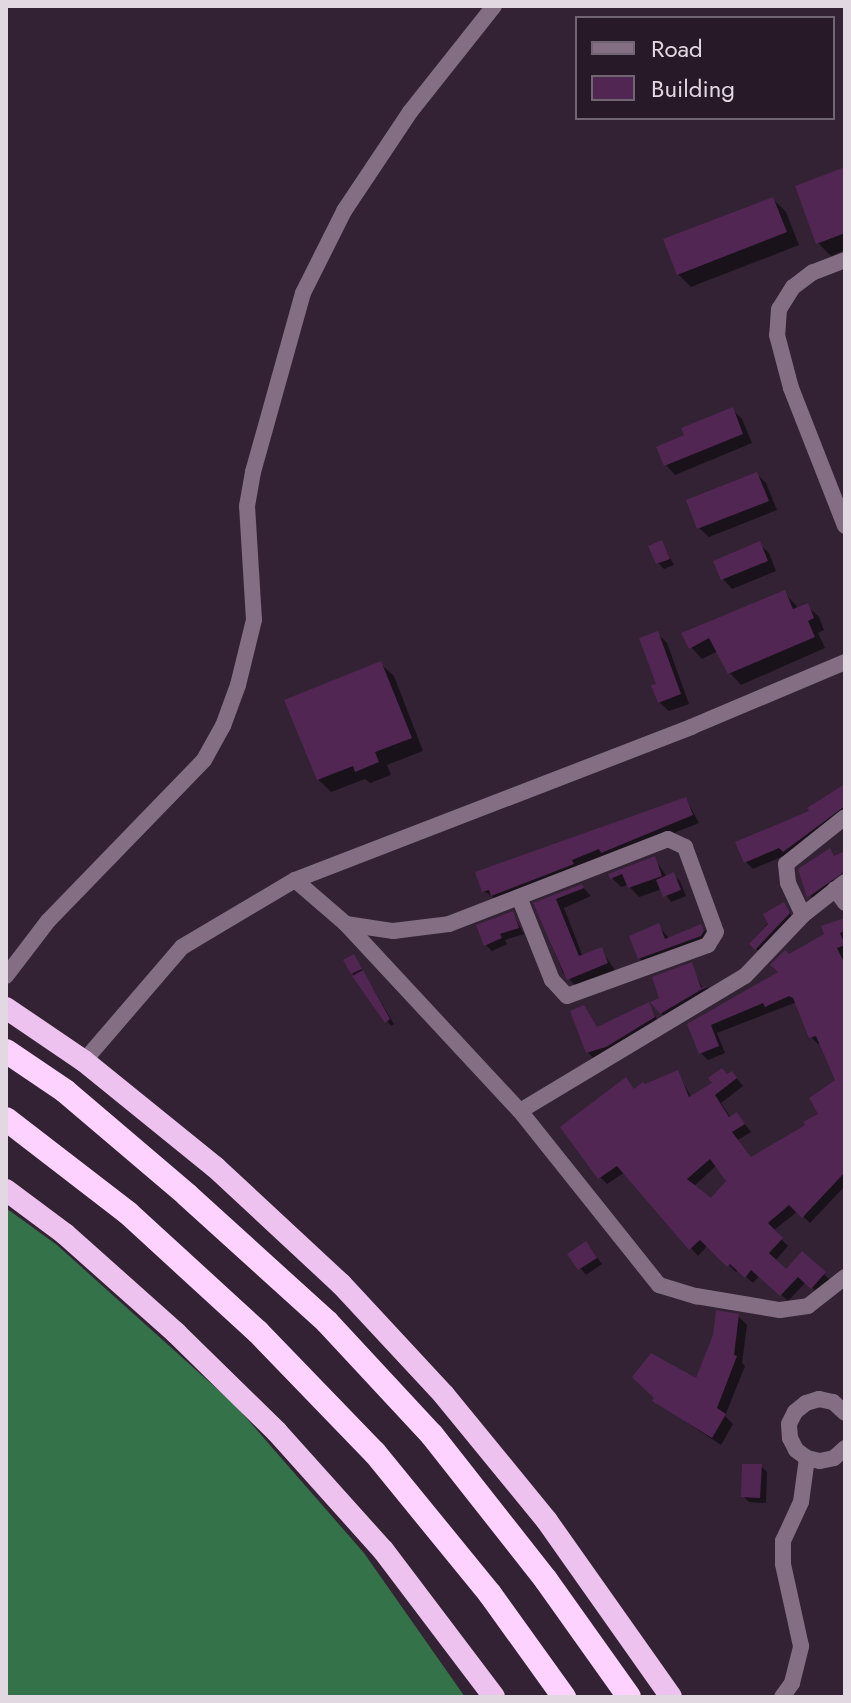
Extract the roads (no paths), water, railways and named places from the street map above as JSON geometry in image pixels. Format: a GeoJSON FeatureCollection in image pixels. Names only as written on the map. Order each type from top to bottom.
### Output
{"type":"FeatureCollection","features":[{"type":"Feature","properties":{"kind":"highway"},"geometry":{"type":"LineString","coordinates":[[6,1008],[84,1061],[226,1178],[341,1284],[434,1384],[547,1521],[671,1697]]}},
{"type":"Feature","properties":{"kind":"highway"},"geometry":{"type":"LineString","coordinates":[[6,1051],[76,1100],[327,1322],[432,1435],[546,1580],[629,1697]]}},
{"type":"Feature","properties":{"kind":"highway"},"geometry":{"type":"LineString","coordinates":[[6,1119],[128,1213],[258,1332],[375,1453],[490,1594],[564,1697]]}},
{"type":"Feature","properties":{"kind":"highway"},"geometry":{"type":"LineString","coordinates":[[6,1190],[65,1234],[176,1333],[277,1432],[383,1550],[494,1697]]}},
{"type":"Feature","properties":{"kind":"street"},"geometry":{"type":"LineString","coordinates":[[6,976],[48,921],[204,760],[223,726],[254,620],[247,506],[253,472],[303,293],[344,211],[372,168],[410,112],[494,6]]}},
{"type":"Feature","properties":{"kind":"street"},"geometry":{"type":"LineString","coordinates":[[845,260],[813,272],[793,287],[779,309],[777,335],[791,388],[845,526]]}},
{"type":"Feature","properties":{"kind":"street"},"geometry":{"type":"LineString","coordinates":[[84,1061],[182,947],[295,880],[691,727],[845,662]]}},
{"type":"Feature","properties":{"kind":"street"},"geometry":{"type":"LineString","coordinates":[[803,915],[788,883],[786,864],[845,817]]}},
{"type":"Feature","properties":{"kind":"street"},"geometry":{"type":"LineString","coordinates":[[346,924],[393,931],[449,924],[668,839],[685,847],[716,932],[708,945],[567,996],[552,980],[519,897]]}},
{"type":"Feature","properties":{"kind":"street"},"geometry":{"type":"LineString","coordinates":[[295,880],[346,924],[520,1111],[659,1285],[696,1296],[780,1310],[808,1306],[845,1277]]}},
{"type":"Feature","properties":{"kind":"street"},"geometry":{"type":"LineString","coordinates":[[520,1111],[745,976],[803,915],[842,891]]}},
{"type":"Feature","properties":{"kind":"street"},"geometry":{"type":"LineString","coordinates":[[841,1403],[819,1399],[806,1403],[795,1412],[789,1424],[790,1438],[796,1450],[807,1458],[820,1461],[834,1458],[845,1448]]}},
{"type":"Feature","properties":{"kind":"street"},"geometry":{"type":"LineString","coordinates":[[782,1697],[792,1683],[801,1646],[783,1564],[783,1541],[801,1502],[807,1458]]}}]}
